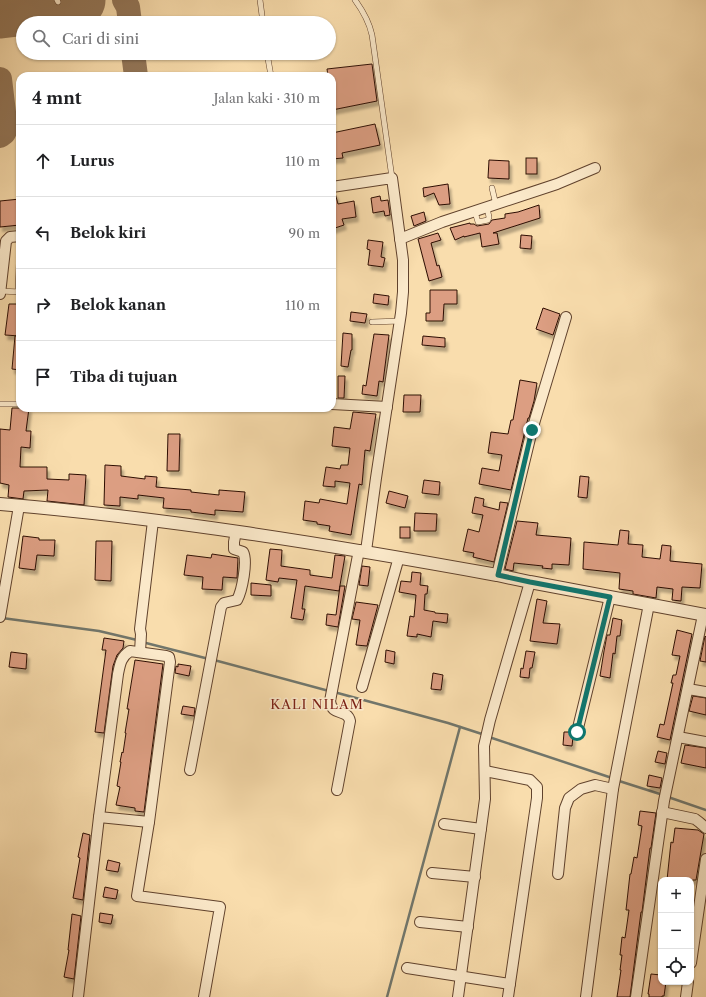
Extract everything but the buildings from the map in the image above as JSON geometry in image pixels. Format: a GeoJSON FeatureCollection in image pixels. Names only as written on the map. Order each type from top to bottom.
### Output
{"type":"FeatureCollection","features":[{"type":"Feature","properties":{"kind":"street"},"geometry":{"type":"LineString","coordinates":[[400,238],[557,184],[595,168]]}},
{"type":"Feature","properties":{"kind":"street"},"geometry":{"type":"LineString","coordinates":[[336,187],[377,182],[392,178],[400,238],[403,277],[400,321],[376,478],[363,550],[330,701],[330,706],[335,711],[347,715],[350,721],[337,790]]}},
{"type":"Feature","properties":{"kind":"street"},"geometry":{"type":"LineString","coordinates":[[0,292],[2,252],[8,239],[10,237],[16,236]]}},
{"type":"Feature","properties":{"kind":"street"},"geometry":{"type":"LineString","coordinates":[[498,575],[532,430],[566,317]]}},
{"type":"Feature","properties":{"kind":"street"},"geometry":{"type":"LineString","coordinates":[[336,404],[388,407]]}},
{"type":"Feature","properties":{"kind":"street"},"geometry":{"type":"LineString","coordinates":[[0,504],[236,531],[363,550],[705,615],[664,796],[636,997]]}},
{"type":"Feature","properties":{"kind":"street"},"geometry":{"type":"LineString","coordinates":[[0,617],[19,506]]}},
{"type":"Feature","properties":{"kind":"street"},"geometry":{"type":"LineString","coordinates":[[141,643],[140,629],[148,590],[157,521]]}},
{"type":"Feature","properties":{"kind":"street"},"geometry":{"type":"LineString","coordinates":[[190,770],[221,607],[224,602],[237,600],[242,586],[245,558],[243,552],[234,549],[236,531]]}},
{"type":"Feature","properties":{"kind":"street"},"geometry":{"type":"LineString","coordinates":[[362,687],[399,557]]}},
{"type":"Feature","properties":{"kind":"street"},"geometry":{"type":"LineString","coordinates":[[458,997],[481,829],[484,799],[484,746],[490,720],[530,582]]}},
{"type":"Feature","properties":{"kind":"street"},"geometry":{"type":"LineString","coordinates":[[577,732],[610,597]]}},
{"type":"Feature","properties":{"kind":"street"},"geometry":{"type":"LineString","coordinates":[[586,997],[613,789],[649,604]]}},
{"type":"Feature","properties":{"kind":"street"},"geometry":{"type":"LineString","coordinates":[[78,997],[99,817],[120,662],[124,656],[141,643]]}},
{"type":"Feature","properties":{"kind":"street"},"geometry":{"type":"LineString","coordinates":[[141,643],[169,657],[170,662],[149,822],[137,896],[220,908],[204,997]]}},
{"type":"Feature","properties":{"kind":"street"},"geometry":{"type":"LineString","coordinates":[[688,689],[706,692]]}},
{"type":"Feature","properties":{"kind":"street"},"geometry":{"type":"LineString","coordinates":[[678,737],[706,742]]}},
{"type":"Feature","properties":{"kind":"street"},"geometry":{"type":"LineString","coordinates":[[485,771],[530,780],[537,787],[538,798],[508,997]]}},
{"type":"Feature","properties":{"kind":"street"},"geometry":{"type":"LineString","coordinates":[[558,874],[565,808],[569,798],[581,789],[595,785],[613,789]]}},
{"type":"Feature","properties":{"kind":"street"},"geometry":{"type":"LineString","coordinates":[[662,812],[695,820],[706,828]]}},
{"type":"Feature","properties":{"kind":"street"},"geometry":{"type":"LineString","coordinates":[[99,817],[149,822]]}},
{"type":"Feature","properties":{"kind":"street"},"geometry":{"type":"LineString","coordinates":[[444,824],[481,829]]}},
{"type":"Feature","properties":{"kind":"street"},"geometry":{"type":"LineString","coordinates":[[693,949],[706,859]]}},
{"type":"Feature","properties":{"kind":"street"},"geometry":{"type":"LineString","coordinates":[[432,873],[474,877]]}},
{"type":"Feature","properties":{"kind":"street"},"geometry":{"type":"LineString","coordinates":[[420,922],[468,927]]}},
{"type":"Feature","properties":{"kind":"street"},"geometry":{"type":"LineString","coordinates":[[407,968],[510,984]]}},
{"type":"Feature","properties":{"kind":"street"},"geometry":{"type":"LineString","coordinates":[[686,997],[688,985]]}},
{"type":"Feature","properties":{"kind":"lane"},"geometry":{"type":"LineString","coordinates":[[260,0],[262,16]]}},
{"type":"Feature","properties":{"kind":"lane"},"geometry":{"type":"LineString","coordinates":[[355,0],[365,13],[370,25],[392,178]]}},
{"type":"Feature","properties":{"kind":"lane"},"geometry":{"type":"LineString","coordinates":[[269,60],[270,72]]}},
{"type":"Feature","properties":{"kind":"lane"},"geometry":{"type":"LineString","coordinates":[[491,206],[492,188]]}},
{"type":"Feature","properties":{"kind":"lane"},"geometry":{"type":"LineString","coordinates":[[0,292],[16,292]]}},
{"type":"Feature","properties":{"kind":"lane"},"geometry":{"type":"LineString","coordinates":[[372,322],[400,321]]}},
{"type":"Feature","properties":{"kind":"lane"},"geometry":{"type":"LineString","coordinates":[[0,404],[16,404]]}},
{"type":"Feature","properties":{"kind":"waterway"},"geometry":{"type":"LineString","coordinates":[[2,618],[99,631],[137,640]]}},
{"type":"Feature","properties":{"kind":"waterway"},"geometry":{"type":"LineString","coordinates":[[142,642],[209,659]]}},
{"type":"Feature","properties":{"kind":"waterway"},"geometry":{"type":"LineString","coordinates":[[214,660],[329,691]]}},
{"type":"Feature","properties":{"kind":"waterway"},"geometry":{"type":"LineString","coordinates":[[334,692],[448,723],[485,735]]}},
{"type":"Feature","properties":{"kind":"waterway"},"geometry":{"type":"LineString","coordinates":[[387,997],[460,727]]}},
{"type":"Feature","properties":{"kind":"waterway"},"geometry":{"type":"LineString","coordinates":[[489,737],[612,778]]}},
{"type":"Feature","properties":{"kind":"waterway"},"geometry":{"type":"LineString","coordinates":[[616,780],[663,795]]}},
{"type":"Feature","properties":{"kind":"waterway"},"geometry":{"type":"LineString","coordinates":[[668,797],[706,810]]}},
{"type":"Feature","properties":{"kind":"taxiway"},"geometry":{"type":"LineString","coordinates":[[124,0],[128,7],[129,16]]}},
{"type":"Feature","properties":{"kind":"taxiway"},"geometry":{"type":"LineString","coordinates":[[134,60],[135,72]]}},
{"type":"Feature","properties":{"kind":"taxiway"},"geometry":{"type":"LineString","coordinates":[[0,79],[6,129],[0,136]]}},
{"type":"Feature","properties":{"kind":"runway"},"geometry":{"type":"LineString","coordinates":[[0,9],[76,0]]}},
{"type":"Feature","properties":{"kind":"district","name":"KALI NILAM"},"geometry":{"type":"Point","coordinates":[317,704]}},
{"type":"Feature","properties":{"kind":"route"},"geometry":{"type":"LineString","coordinates":[[532,430],[507,530],[498,575],[610,597],[577,732]]}}]}
